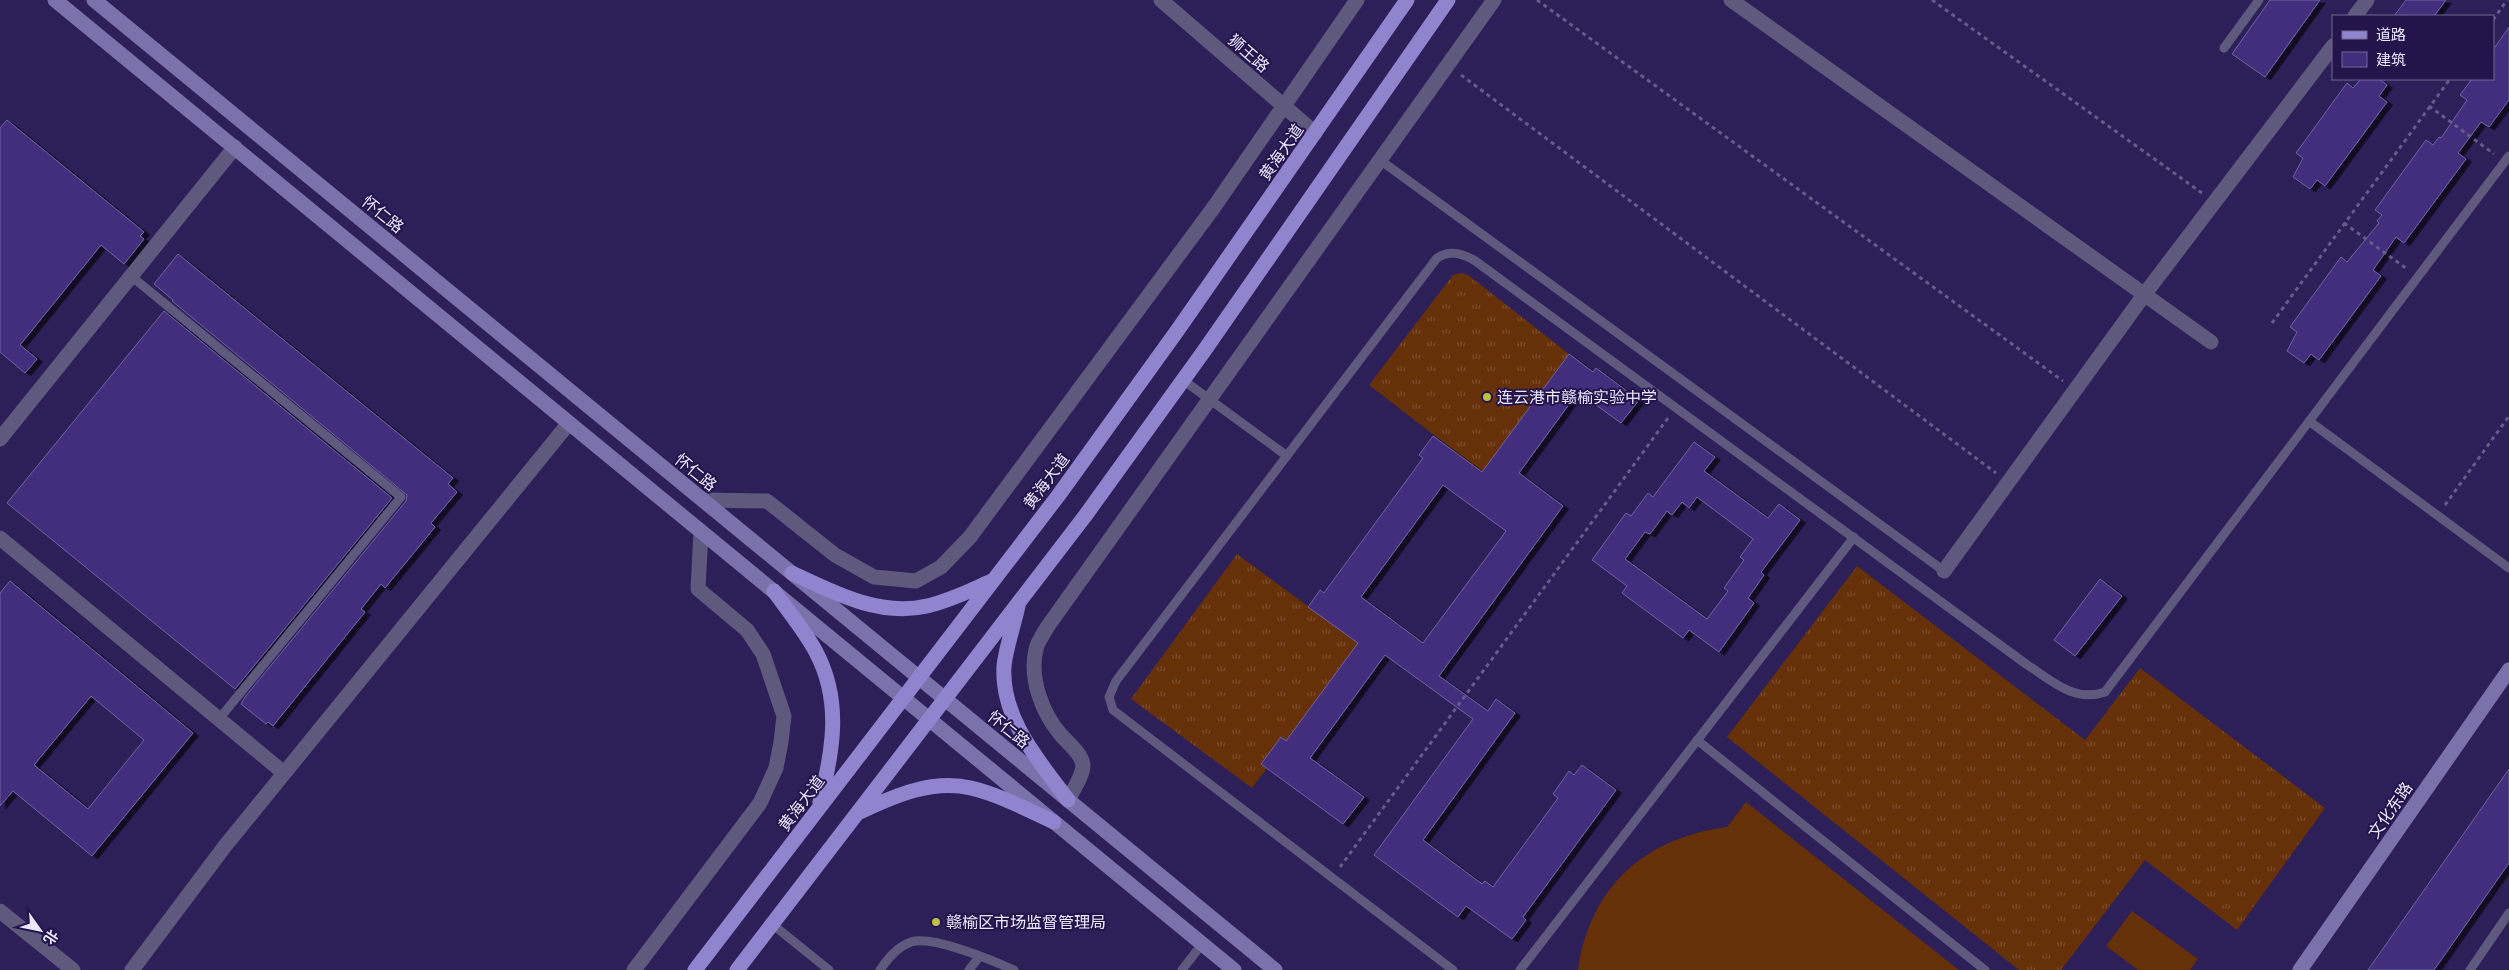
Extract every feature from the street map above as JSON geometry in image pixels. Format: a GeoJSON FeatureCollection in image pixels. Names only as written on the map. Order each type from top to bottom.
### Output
{"type":"FeatureCollection","features":[{"type":"Feature","properties":{"kind":"main road"},"geometry":{"type":"LineString","coordinates":[[55,0],[1234,970]]}},
{"type":"Feature","properties":{"kind":"main road","name":"怀仁路"},"geometry":{"type":"LineString","coordinates":[[94,0],[1275,970]]}},
{"type":"Feature","properties":{"kind":"main road","name":"黄海大道"},"geometry":{"type":"LineString","coordinates":[[695,970],[1058,496],[1177,331],[1407,0]]}},
{"type":"Feature","properties":{"kind":"main road"},"geometry":{"type":"LineString","coordinates":[[737,970],[1018,603],[1183,380],[1448,0]]}},
{"type":"Feature","properties":{"kind":"main road"},"geometry":{"type":"LineString","coordinates":[[792,574],[842,596],[872,606],[898,609],[926,607],[946,601],[993,580]]}},
{"type":"Feature","properties":{"kind":"main road"},"geometry":{"type":"LineString","coordinates":[[774,592],[816,651],[830,684],[834,714],[832,749],[818,809]]}},
{"type":"Feature","properties":{"kind":"main road"},"geometry":{"type":"LineString","coordinates":[[1018,603],[1004,666],[1006,691],[1013,718],[1028,746],[1068,800]]}},
{"type":"Feature","properties":{"kind":"main road","name":"文化东路"},"geometry":{"type":"LineString","coordinates":[[2300,970],[2509,670]]}},
{"type":"Feature","properties":{"kind":"main road"},"geometry":{"type":"LineString","coordinates":[[856,814],[897,795],[918,789],[951,786],[971,788],[1054,822]]}},
{"type":"Feature","properties":{"kind":"street","name":"狮王路"},"geometry":{"type":"LineString","coordinates":[[1161,0],[1315,133]]}},
{"type":"Feature","properties":{"kind":"street"},"geometry":{"type":"LineString","coordinates":[[703,500],[767,501],[835,556],[874,577],[916,581],[942,567],[981,521],[1214,207],[1357,0]]}},
{"type":"Feature","properties":{"kind":"street"},"geometry":{"type":"LineString","coordinates":[[1068,800],[1082,772],[1083,763],[1077,753],[1059,733],[1042,705],[1035,677],[1036,649],[1048,626],[1494,0]]}},
{"type":"Feature","properties":{"kind":"street"},"geometry":{"type":"LineString","coordinates":[[1731,0],[2211,342]]}},
{"type":"Feature","properties":{"kind":"street"},"geometry":{"type":"LineString","coordinates":[[2356,15],[2367,0]]}},
{"type":"Feature","properties":{"kind":"street"},"geometry":{"type":"LineString","coordinates":[[1944,571],[2144,295],[2332,47]]}},
{"type":"Feature","properties":{"kind":"street"},"geometry":{"type":"LineString","coordinates":[[0,438],[235,147]]}},
{"type":"Feature","properties":{"kind":"street"},"geometry":{"type":"LineString","coordinates":[[132,970],[225,846],[569,423]]}},
{"type":"Feature","properties":{"kind":"street"},"geometry":{"type":"LineString","coordinates":[[634,970],[760,803],[776,768],[781,742],[784,716],[764,654],[747,630],[698,589],[701,532]]}},
{"type":"Feature","properties":{"kind":"street"},"geometry":{"type":"LineString","coordinates":[[0,538],[284,773]]}},
{"type":"Feature","properties":{"kind":"street"},"geometry":{"type":"LineString","coordinates":[[0,911],[72,970]]}},
{"type":"Feature","properties":{"kind":"lane"},"geometry":{"type":"LineString","coordinates":[[2224,48],[2259,0]]}},
{"type":"Feature","properties":{"kind":"lane"},"geometry":{"type":"LineString","coordinates":[[1453,970],[1113,710],[1109,697],[1116,681],[1437,258],[1444,254],[1460,253],[1474,260],[2026,664],[2070,692],[2091,697],[2104,692],[2507,159]]}},
{"type":"Feature","properties":{"kind":"lane"},"geometry":{"type":"LineString","coordinates":[[1380,160],[1944,571]]}},
{"type":"Feature","properties":{"kind":"lane"},"geometry":{"type":"LineString","coordinates":[[131,276],[401,497],[219,719]]}},
{"type":"Feature","properties":{"kind":"lane"},"geometry":{"type":"LineString","coordinates":[[1183,380],[1287,456]]}},
{"type":"Feature","properties":{"kind":"lane"},"geometry":{"type":"LineString","coordinates":[[2309,421],[2509,568]]}},
{"type":"Feature","properties":{"kind":"lane"},"geometry":{"type":"LineString","coordinates":[[1520,970],[1854,537]]}},
{"type":"Feature","properties":{"kind":"lane"},"geometry":{"type":"LineString","coordinates":[[1697,740],[1985,970]]}},
{"type":"Feature","properties":{"kind":"lane"},"geometry":{"type":"LineString","coordinates":[[2470,970],[2509,913]]}},
{"type":"Feature","properties":{"kind":"lane"},"geometry":{"type":"LineString","coordinates":[[772,924],[829,970]]}},
{"type":"Feature","properties":{"kind":"lane"},"geometry":{"type":"LineString","coordinates":[[880,970],[891,954],[912,942],[938,942],[1014,970]]}},
{"type":"Feature","properties":{"kind":"lane"},"geometry":{"type":"LineString","coordinates":[[1182,970],[1202,944]]}},
{"type":"Feature","properties":{"kind":"lane"},"geometry":{"type":"LineString","coordinates":[[969,970],[979,957]]}},
{"type":"Feature","properties":{"kind":"path"},"geometry":{"type":"LineString","coordinates":[[1537,0],[2076,390]]}},
{"type":"Feature","properties":{"kind":"path"},"geometry":{"type":"LineString","coordinates":[[1932,0],[2214,202]]}},
{"type":"Feature","properties":{"kind":"path"},"geometry":{"type":"LineString","coordinates":[[2494,19],[2507,0]]}},
{"type":"Feature","properties":{"kind":"path"},"geometry":{"type":"LineString","coordinates":[[1448,65],[2008,482]]}},
{"type":"Feature","properties":{"kind":"path"},"geometry":{"type":"LineString","coordinates":[[2272,323],[2449,80]]}},
{"type":"Feature","properties":{"kind":"path"},"geometry":{"type":"LineString","coordinates":[[2430,106],[2507,159]]}},
{"type":"Feature","properties":{"kind":"path"},"geometry":{"type":"LineString","coordinates":[[2344,224],[2418,277]]}},
{"type":"Feature","properties":{"kind":"path"},"geometry":{"type":"LineString","coordinates":[[1332,878],[1676,407]]}},
{"type":"Feature","properties":{"kind":"path"},"geometry":{"type":"LineString","coordinates":[[2437,516],[2509,416]]}},
{"type":"Feature","properties":{"kind":"green space"},"geometry":{"type":"Polygon","coordinates":[[[1461,273],[1468,275],[1569,354],[1482,472],[1369,385],[1453,275],[1461,273]]]}},
{"type":"Feature","properties":{"kind":"green space"},"geometry":{"type":"Polygon","coordinates":[[[1237,554],[1358,643],[1286,741],[1281,737],[1261,763],[1267,768],[1252,788],[1131,699],[1237,554]]]}},
{"type":"Feature","properties":{"kind":"green space"},"geometry":{"type":"Polygon","coordinates":[[[1857,566],[2085,740],[2140,668],[2325,808],[2237,930],[2145,860],[2061,970],[2019,970],[1727,737],[1857,566]]]}},
{"type":"Feature","properties":{"kind":"green space"},"geometry":{"type":"Polygon","coordinates":[[[1746,802],[1959,970],[1578,970],[1584,940],[1595,914],[1609,891],[1626,872],[1647,855],[1670,842],[1697,833],[1727,827],[1746,802]]]}},
{"type":"Feature","properties":{"kind":"green space"},"geometry":{"type":"Polygon","coordinates":[[[2132,911],[2198,959],[2190,970],[2138,970],[2106,946],[2132,911]]]}},
{"type":"Feature","properties":{"kind":"building"},"geometry":{"type":"Polygon","coordinates":[[[2270,0],[2320,0],[2265,77],[2232,54],[2270,0]]]}},
{"type":"Feature","properties":{"kind":"building"},"geometry":{"type":"Polygon","coordinates":[[[2406,0],[2446,0],[2435,15],[2395,15],[2406,0]]]}},
{"type":"Feature","properties":{"kind":"building"},"geometry":{"type":"Polygon","coordinates":[[[2509,27],[2509,100],[2489,127],[2481,122],[2458,153],[2466,159],[2404,243],[2396,237],[2373,270],[2381,276],[2319,360],[2311,354],[2304,363],[2287,351],[2297,332],[2290,327],[2341,257],[2347,262],[2379,223],[2377,221],[2382,215],[2375,210],[2426,140],[2433,145],[2439,137],[2441,138],[2467,100],[2460,95],[2471,80],[2494,80],[2494,49],[2509,27]]]}},
{"type":"Feature","properties":{"kind":"building"},"geometry":{"type":"Polygon","coordinates":[[[2360,80],[2380,80],[2387,85],[2379,96],[2387,102],[2325,186],[2317,180],[2310,189],[2293,177],[2303,158],[2296,153],[2347,83],[2353,88],[2360,80]]]}},
{"type":"Feature","properties":{"kind":"building"},"geometry":{"type":"Polygon","coordinates":[[[7,120],[144,232],[140,236],[144,239],[124,264],[101,245],[20,345],[37,359],[25,373],[0,352],[0,128],[7,120]]]}},
{"type":"Feature","properties":{"kind":"building"},"geometry":{"type":"Polygon","coordinates":[[[178,254],[453,478],[448,484],[457,492],[431,523],[435,527],[385,588],[381,584],[361,609],[365,612],[273,726],[268,722],[266,724],[241,704],[245,697],[406,501],[407,495],[172,301],[154,284],[178,254]]]}},
{"type":"Feature","properties":{"kind":"building"},"geometry":{"type":"Polygon","coordinates":[[[164,311],[392,498],[235,689],[7,503],[164,311]]]}},
{"type":"Feature","properties":{"kind":"building"},"geometry":{"type":"Polygon","coordinates":[[[1569,354],[1593,372],[1596,368],[1639,400],[1621,423],[1578,392],[1519,473],[1563,506],[1439,676],[1488,711],[1496,699],[1515,713],[1423,840],[1482,884],[1485,881],[1493,887],[1558,798],[1553,794],[1569,771],[1574,775],[1582,765],[1616,790],[1523,917],[1526,920],[1512,939],[1466,906],[1458,917],[1374,855],[1473,719],[1385,655],[1310,758],[1364,797],[1343,824],[1261,764],[1281,737],[1286,741],[1358,643],[1308,607],[1320,590],[1324,593],[1423,458],[1419,455],[1433,436],[1482,472],[1569,354]],[[1443,485],[1361,597],[1423,643],[1506,531],[1443,485]]]}},
{"type":"Feature","properties":{"kind":"building"},"geometry":{"type":"Polygon","coordinates":[[[1694,442],[1715,457],[1704,471],[1768,518],[1779,504],[1800,520],[1761,572],[1764,575],[1748,598],[1754,603],[1719,652],[1689,630],[1683,638],[1622,593],[1627,586],[1592,560],[1626,513],[1631,516],[1648,493],[1653,497],[1694,442]],[[1697,497],[1689,508],[1682,502],[1672,515],[1667,511],[1650,534],[1645,532],[1625,559],[1707,619],[1728,591],[1724,588],[1744,560],[1740,557],[1753,539],[1697,497]]]}},
{"type":"Feature","properties":{"kind":"building"},"geometry":{"type":"Polygon","coordinates":[[[2100,579],[2122,596],[2075,656],[2054,640],[2100,579]]]}},
{"type":"Feature","properties":{"kind":"building"},"geometry":{"type":"Polygon","coordinates":[[[10,581],[193,733],[92,856],[13,791],[0,806],[0,593],[10,581]],[[91,696],[34,765],[88,809],[144,740],[91,696]]]}},
{"type":"Feature","properties":{"kind":"building"},"geometry":{"type":"Polygon","coordinates":[[[2509,769],[2509,863],[2434,970],[2368,970],[2509,769]]]}},
{"type":"Feature","properties":{"kind":"place","name":"连云港市赣榆实验中学"},"geometry":{"type":"Point","coordinates":[1487,397]}},
{"type":"Feature","properties":{"kind":"place","name":"赣榆区市场监督管理局"},"geometry":{"type":"Point","coordinates":[936,922]}}]}
